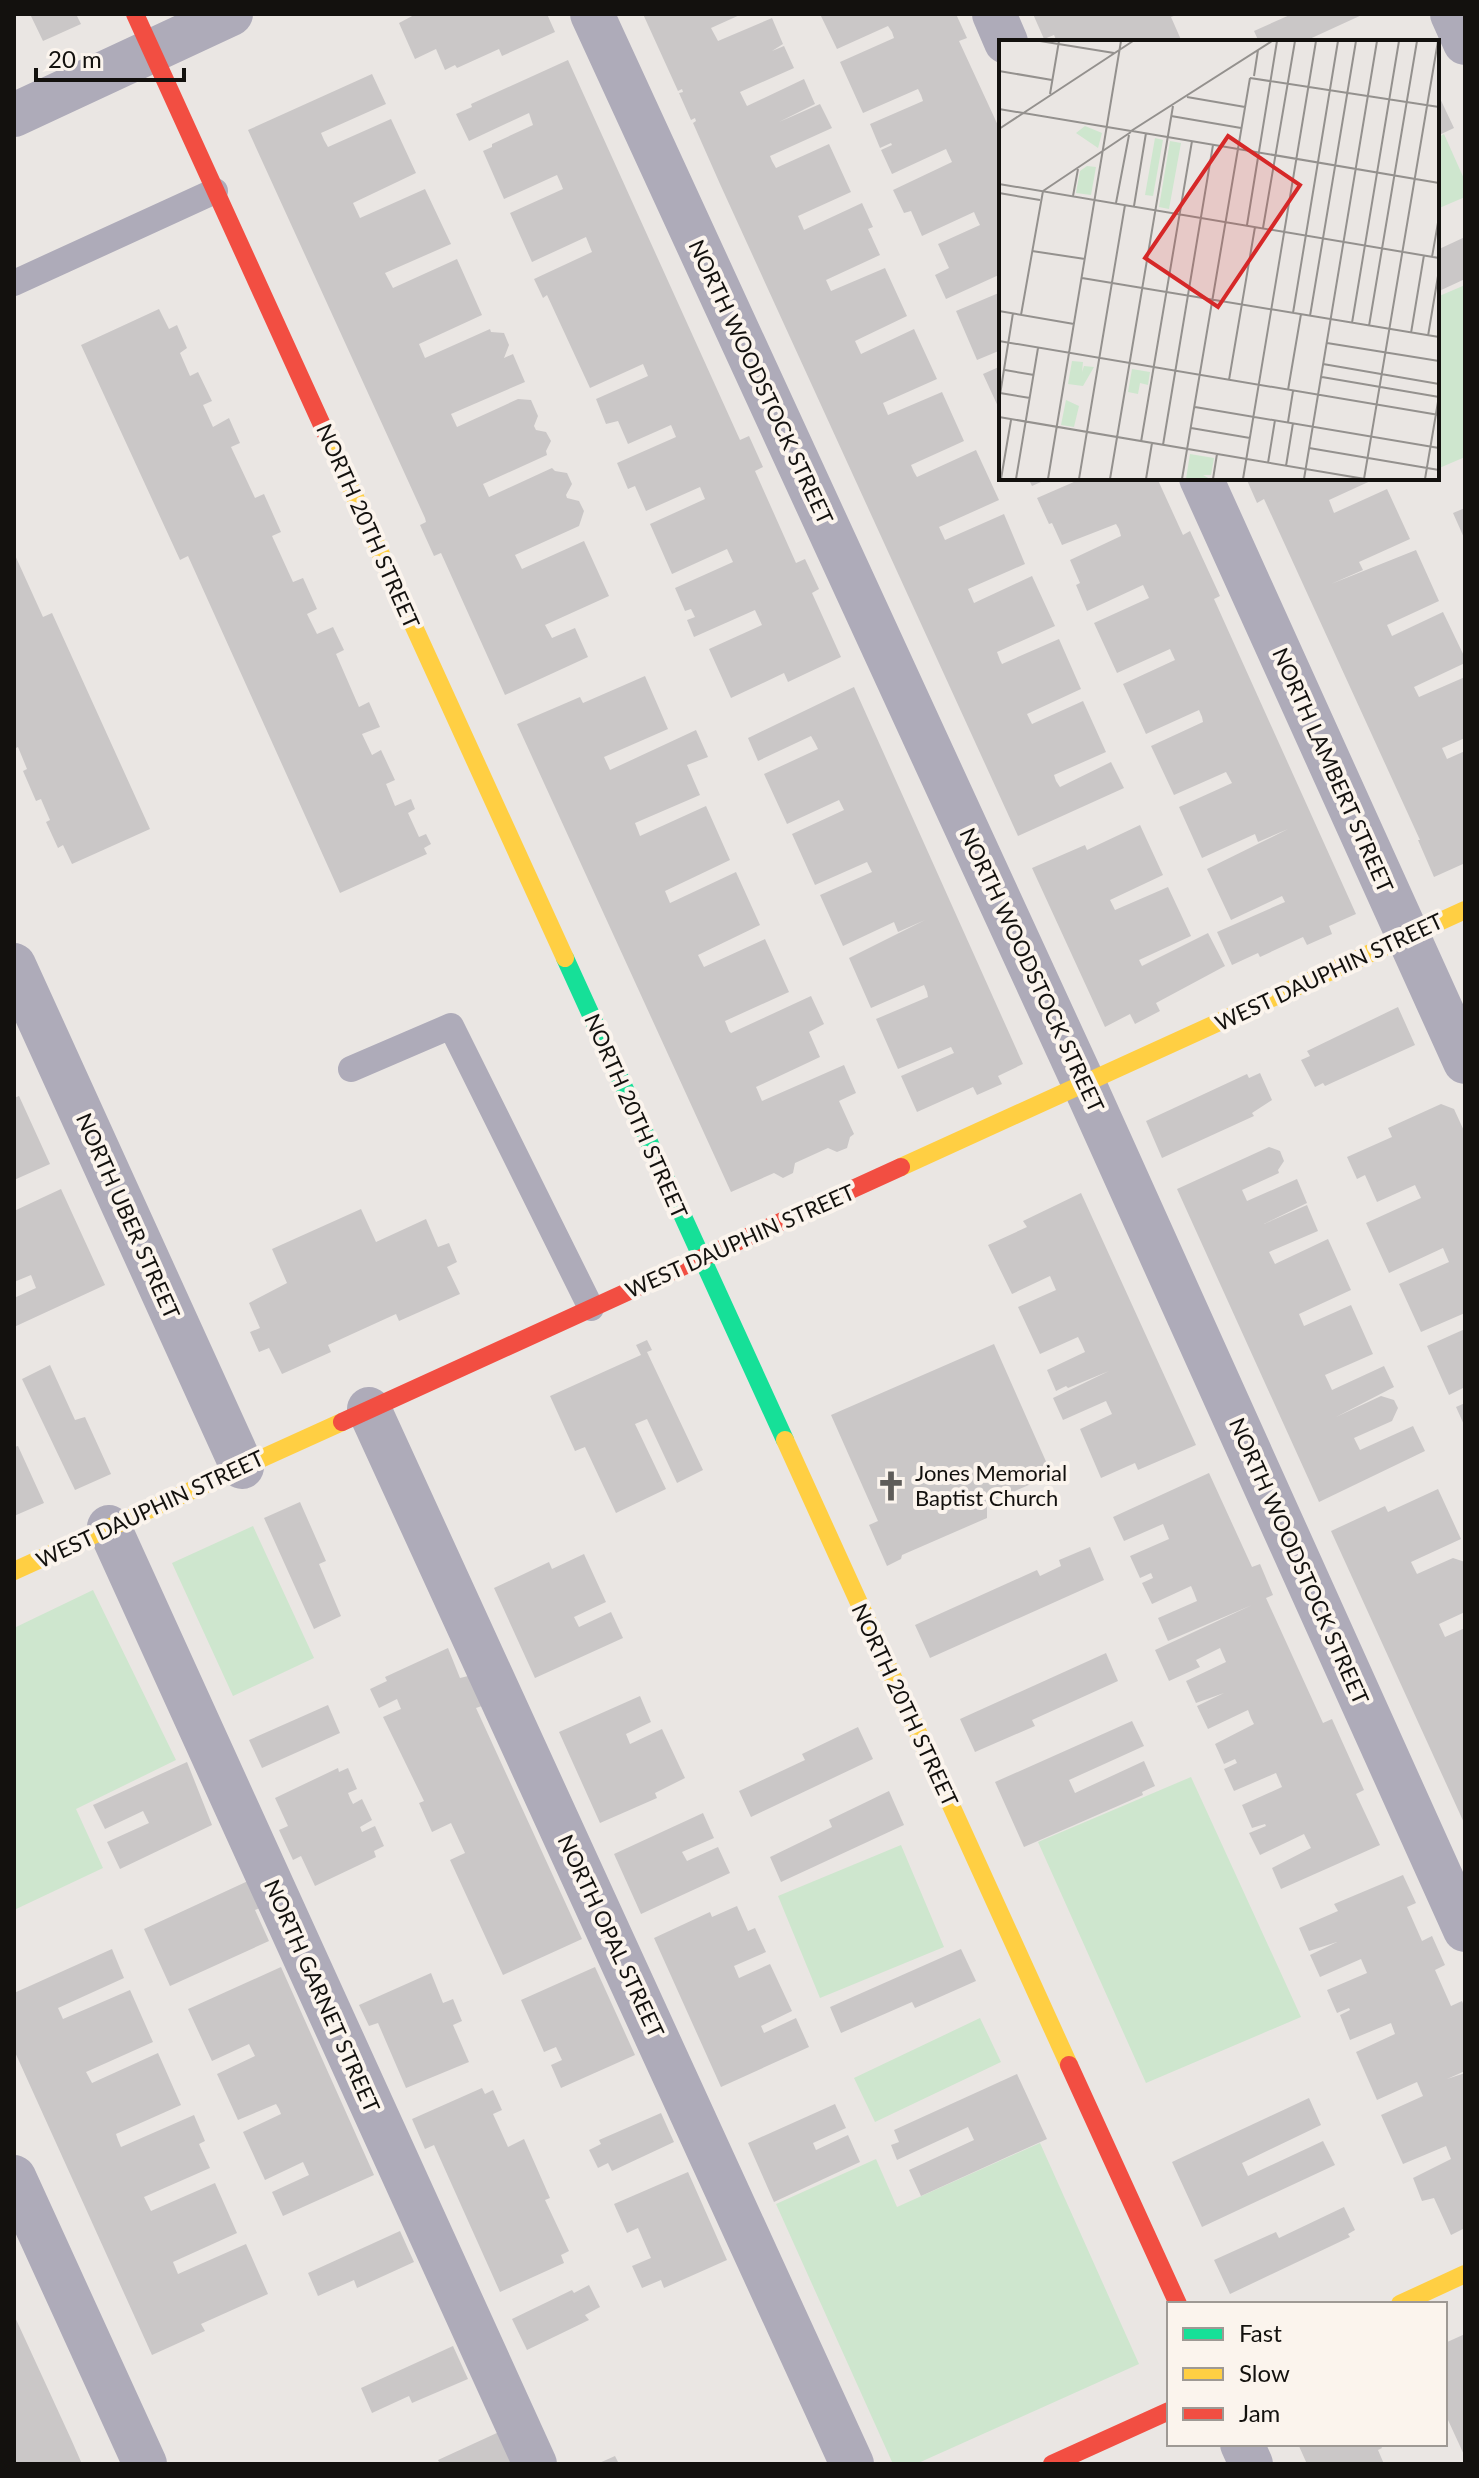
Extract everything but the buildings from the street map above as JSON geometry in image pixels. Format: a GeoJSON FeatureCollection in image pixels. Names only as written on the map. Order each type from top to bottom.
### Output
{"type":"FeatureCollection","features":[{"type":"Feature","properties":{"kind":"street"},"geometry":{"type":"LineString","coordinates":[[14,115],[143,32],[231,14]]}},
{"type":"Feature","properties":{"kind":"street","name":"NORTH WOODSTOCK STREET"},"geometry":{"type":"LineString","coordinates":[[592,14],[1084,1084],[1465,1930]]}},
{"type":"Feature","properties":{"kind":"street"},"geometry":{"type":"LineString","coordinates":[[994,14],[1005,40]]}},
{"type":"Feature","properties":{"kind":"street"},"geometry":{"type":"LineString","coordinates":[[1452,14],[1465,43]]}},
{"type":"Feature","properties":{"kind":"street","name":"NORTH 20TH STREET"},"geometry":{"type":"LineString","coordinates":[[143,32],[1177,2302]]}},
{"type":"Feature","properties":{"kind":"street","name":"NORTH LAMBERT STREET"},"geometry":{"type":"LineString","coordinates":[[1202,480],[1465,1062]]}},
{"type":"Feature","properties":{"kind":"street","name":"WEST DAUPHIN STREET"},"geometry":{"type":"LineString","coordinates":[[14,1571],[1465,910]]}},
{"type":"Feature","properties":{"kind":"street","name":"NORTH UBER STREET"},"geometry":{"type":"LineString","coordinates":[[14,965],[242,1467]]}},
{"type":"Feature","properties":{"kind":"street","name":"NORTH OPAL STREET"},"geometry":{"type":"LineString","coordinates":[[369,1409],[852,2464]]}},
{"type":"Feature","properties":{"kind":"street","name":"NORTH GARNET STREET"},"geometry":{"type":"LineString","coordinates":[[109,1527],[535,2464]]}},
{"type":"Feature","properties":{"kind":"street"},"geometry":{"type":"LineString","coordinates":[[14,2177],[145,2464]]}},
{"type":"Feature","properties":{"kind":"street"},"geometry":{"type":"LineString","coordinates":[[1404,2302],[1465,2274]]}},
{"type":"Feature","properties":{"kind":"street"},"geometry":{"type":"LineString","coordinates":[[1052,2464],[1167,2412]]}},
{"type":"Feature","properties":{"kind":"lane"},"geometry":{"type":"LineString","coordinates":[[14,283],[215,191]]}},
{"type":"Feature","properties":{"kind":"lane"},"geometry":{"type":"LineString","coordinates":[[351,1069],[451,1026],[591,1308]]}},
{"type":"Feature","properties":{"kind":"green space"},"geometry":{"type":"Polygon","coordinates":[[[1444,134],[1465,181],[1465,197],[1439,208],[1439,137],[1444,134]]]}},
{"type":"Feature","properties":{"kind":"green space"},"geometry":{"type":"Polygon","coordinates":[[[1465,285],[1465,457],[1439,468],[1439,296],[1465,285]]]}},
{"type":"Feature","properties":{"kind":"green space"},"geometry":{"type":"Polygon","coordinates":[[[253,1526],[314,1658],[233,1696],[172,1563],[253,1526]]]}},
{"type":"Feature","properties":{"kind":"green space"},"geometry":{"type":"Polygon","coordinates":[[[93,1590],[176,1760],[76,1809],[103,1868],[14,1910],[14,1628],[93,1590]]]}},
{"type":"Feature","properties":{"kind":"green space"},"geometry":{"type":"Polygon","coordinates":[[[1191,1777],[1301,2017],[1146,2083],[1038,1842],[1191,1777]]]}},
{"type":"Feature","properties":{"kind":"green space"},"geometry":{"type":"Polygon","coordinates":[[[901,1845],[944,1947],[820,1998],[778,1896],[901,1845]]]}},
{"type":"Feature","properties":{"kind":"green space"},"geometry":{"type":"Polygon","coordinates":[[[980,2018],[1001,2062],[875,2122],[854,2078],[980,2018]]]}},
{"type":"Feature","properties":{"kind":"green space"},"geometry":{"type":"Polygon","coordinates":[[[1040,2143],[1139,2364],[916,2464],[893,2464],[776,2204],[876,2159],[897,2207],[1040,2143]]]}},
{"type":"Feature","properties":{"kind":"traffic: fast"},"geometry":{"type":"LineString","coordinates":[[565,958],[785,1440]]}},
{"type":"Feature","properties":{"kind":"traffic: slow"},"geometry":{"type":"LineString","coordinates":[[327,436],[565,958]]}},
{"type":"Feature","properties":{"kind":"traffic: slow"},"geometry":{"type":"LineString","coordinates":[[901,1167],[1465,910]]}},
{"type":"Feature","properties":{"kind":"traffic: slow"},"geometry":{"type":"LineString","coordinates":[[14,1571],[342,1422]]}},
{"type":"Feature","properties":{"kind":"traffic: slow"},"geometry":{"type":"LineString","coordinates":[[785,1440],[1069,2065]]}},
{"type":"Feature","properties":{"kind":"traffic: slow"},"geometry":{"type":"LineString","coordinates":[[1404,2302],[1465,2274]]}},
{"type":"Feature","properties":{"kind":"traffic: jam"},"geometry":{"type":"LineString","coordinates":[[135,14],[327,436]]}},
{"type":"Feature","properties":{"kind":"traffic: jam"},"geometry":{"type":"LineString","coordinates":[[342,1422],[901,1167]]}},
{"type":"Feature","properties":{"kind":"traffic: jam"},"geometry":{"type":"LineString","coordinates":[[1069,2065],[1177,2302]]}},
{"type":"Feature","properties":{"kind":"traffic: jam"},"geometry":{"type":"LineString","coordinates":[[1052,2464],[1167,2412]]}},
{"type":"Feature","properties":{"kind":"place","name":"Jones Memorial Baptist Church"},"geometry":{"type":"Point","coordinates":[891,1486]}}]}
